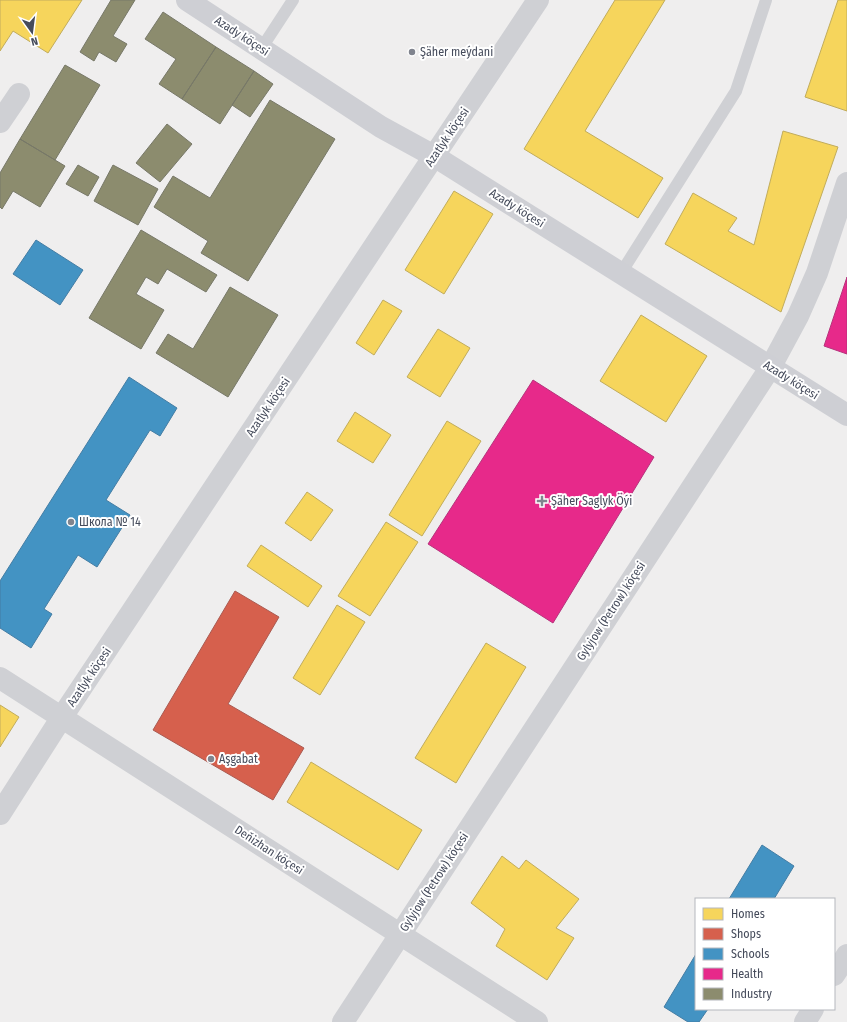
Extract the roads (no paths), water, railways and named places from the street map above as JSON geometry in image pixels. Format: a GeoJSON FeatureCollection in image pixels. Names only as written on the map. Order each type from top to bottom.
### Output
{"type":"FeatureCollection","features":[{"type":"Feature","properties":{"kind":"main road","name":"Azady köçesi"},"geometry":{"type":"LineString","coordinates":[[187,0],[381,127],[434,156],[847,415]]}},
{"type":"Feature","properties":{"kind":"street","name":"Azatlyk köçesi"},"geometry":{"type":"LineString","coordinates":[[0,814],[62,717],[538,0]]}},
{"type":"Feature","properties":{"kind":"street"},"geometry":{"type":"LineString","coordinates":[[0,122],[19,94]]}},
{"type":"Feature","properties":{"kind":"street","name":"Gylyjow (Petrow) köçesi"},"geometry":{"type":"LineString","coordinates":[[343,1022],[770,368],[798,316],[817,273],[847,183]]}},
{"type":"Feature","properties":{"kind":"street","name":"Deňizhan köçesi"},"geometry":{"type":"LineString","coordinates":[[0,678],[537,1022]]}},
{"type":"Feature","properties":{"kind":"street"},"geometry":{"type":"LineString","coordinates":[[835,973],[847,955]]}},
{"type":"Feature","properties":{"kind":"street"},"geometry":{"type":"LineString","coordinates":[[805,1022],[812,1010]]}},
{"type":"Feature","properties":{"kind":"lane"},"geometry":{"type":"LineString","coordinates":[[261,49],[293,0]]}},
{"type":"Feature","properties":{"kind":"lane"},"geometry":{"type":"LineString","coordinates":[[621,273],[736,91],[766,0]]}},
{"type":"Feature","properties":{"kind":"place","name":"Şäher meýdani"},"geometry":{"type":"Point","coordinates":[412,52]}},
{"type":"Feature","properties":{"kind":"place","name":"Şäher Saglyk Öýi"},"geometry":{"type":"Point","coordinates":[542,501]}},
{"type":"Feature","properties":{"kind":"place","name":"Школа № 14"},"geometry":{"type":"Point","coordinates":[71,522]}},
{"type":"Feature","properties":{"kind":"place","name":"Aşgabat"},"geometry":{"type":"Point","coordinates":[211,759]}}]}
